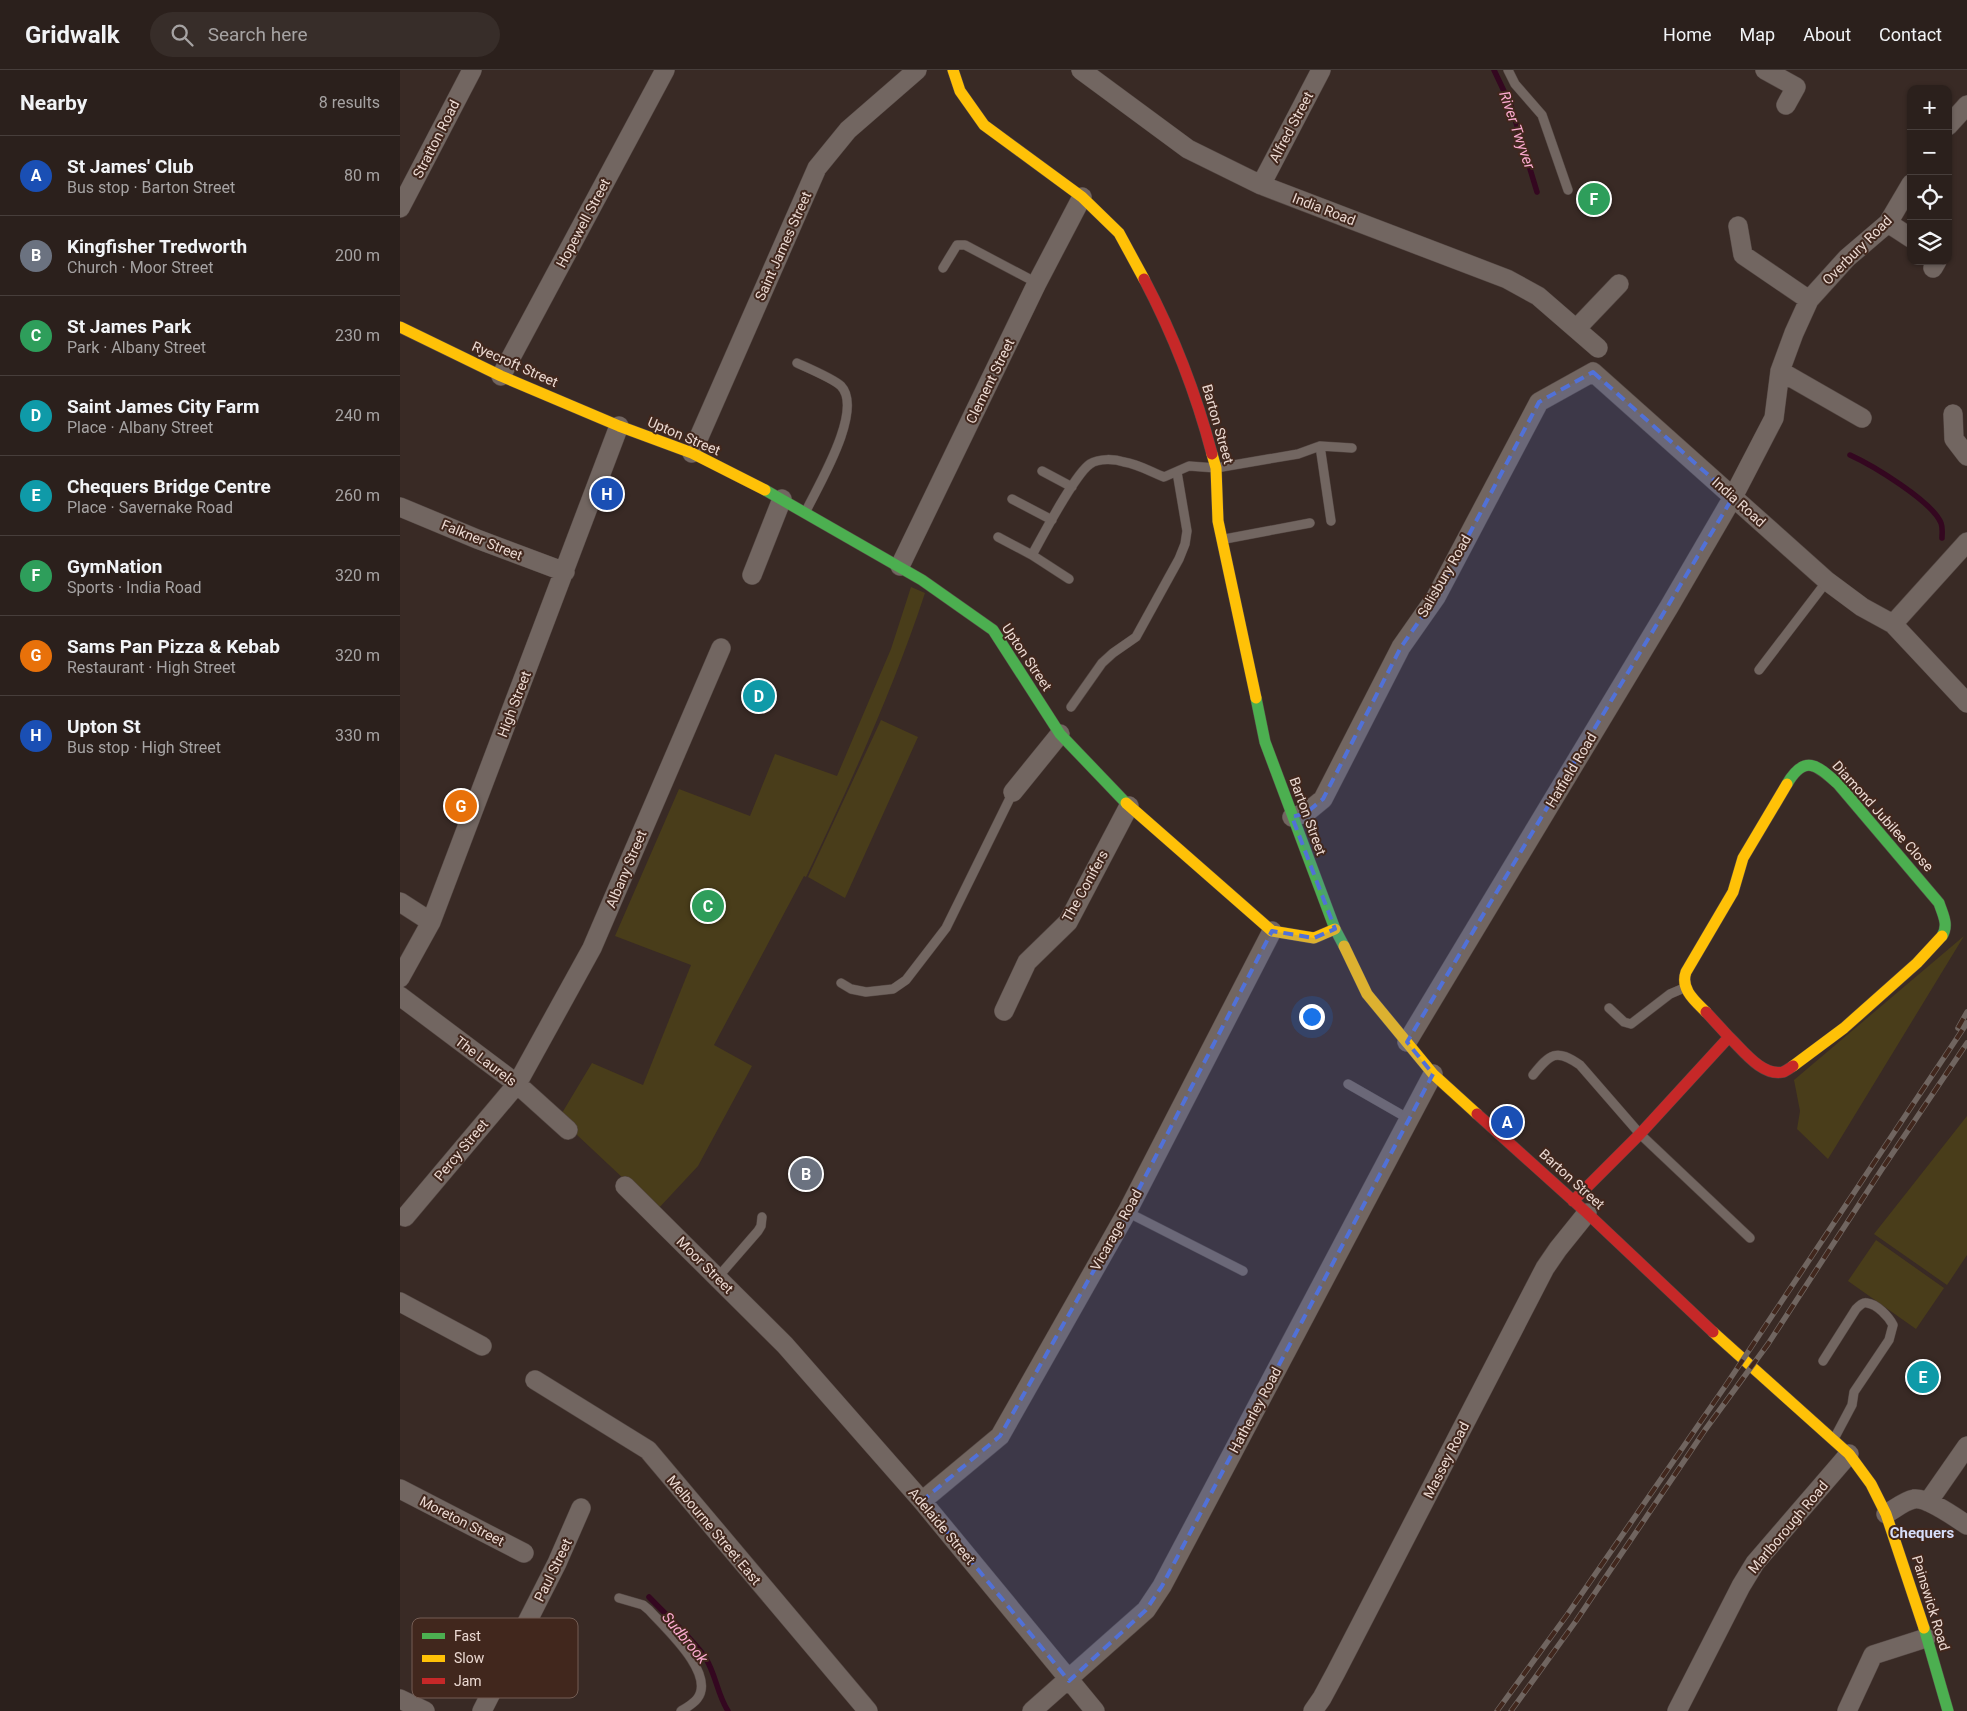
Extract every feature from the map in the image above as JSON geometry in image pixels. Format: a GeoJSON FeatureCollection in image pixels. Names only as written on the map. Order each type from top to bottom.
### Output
{"type":"FeatureCollection","features":[{"type":"Feature","properties":{"kind":"street","name":"Stratton Road"},"geometry":{"type":"LineString","coordinates":[[400,208],[472,70]]}},
{"type":"Feature","properties":{"kind":"street","name":"Hopewell Street"},"geometry":{"type":"LineString","coordinates":[[501,376],[665,70]]}},
{"type":"Feature","properties":{"kind":"street","name":"Saint James Street"},"geometry":{"type":"LineString","coordinates":[[692,453],[818,168],[848,130],[917,70]]}},
{"type":"Feature","properties":{"kind":"street","name":"Barton Street"},"geometry":{"type":"LineString","coordinates":[[953,70],[960,91],[984,125],[1082,197],[1119,233],[1166,321],[1200,409],[1216,468],[1218,521],[1265,742],[1335,929],[1367,994],[1433,1074],[1849,1454]]}},
{"type":"Feature","properties":{"kind":"street","name":"India Road"},"geometry":{"type":"LineString","coordinates":[[1081,70],[1188,149],[1261,185],[1507,279],[1538,296],[1598,348]]}},
{"type":"Feature","properties":{"kind":"street","name":"Alfred Street"},"geometry":{"type":"LineString","coordinates":[[1261,185],[1320,70]]}},
{"type":"Feature","properties":{"kind":"street"},"geometry":{"type":"LineString","coordinates":[[1765,70],[1796,87],[1786,105]]}},
{"type":"Feature","properties":{"kind":"street"},"geometry":{"type":"LineString","coordinates":[[1952,122],[1967,105]]}},
{"type":"Feature","properties":{"kind":"street","name":"Overbury Road"},"geometry":{"type":"LineString","coordinates":[[1733,497],[1774,418],[1780,371],[1809,300],[1847,258],[1888,223],[1907,191]]}},
{"type":"Feature","properties":{"kind":"street","name":"Clement Street"},"geometry":{"type":"LineString","coordinates":[[900,566],[1082,197]]}},
{"type":"Feature","properties":{"kind":"street"},"geometry":{"type":"LineString","coordinates":[[1888,223],[1907,235]]}},
{"type":"Feature","properties":{"kind":"street"},"geometry":{"type":"LineString","coordinates":[[1738,226],[1743,255],[1809,300]]}},
{"type":"Feature","properties":{"kind":"street"},"geometry":{"type":"LineString","coordinates":[[1576,328],[1619,284]]}},
{"type":"Feature","properties":{"kind":"street","name":"Ryecroft Street"},"geometry":{"type":"LineString","coordinates":[[400,327],[501,376],[619,426]]}},
{"type":"Feature","properties":{"kind":"street"},"geometry":{"type":"LineString","coordinates":[[1780,371],[1862,418]]}},
{"type":"Feature","properties":{"kind":"street","name":"India Road"},"geometry":{"type":"LineString","coordinates":[[1593,372],[1827,581],[1862,607],[1893,624],[1967,703]]}},
{"type":"Feature","properties":{"kind":"street","name":"Salisbury Road"},"geometry":{"type":"LineString","coordinates":[[1292,817],[1306,813],[1323,799],[1400,647],[1436,597],[1539,402],[1593,372]]}},
{"type":"Feature","properties":{"kind":"street"},"geometry":{"type":"LineString","coordinates":[[1953,414],[1954,439],[1967,456]]}},
{"type":"Feature","properties":{"kind":"street","name":"Upton Street"},"geometry":{"type":"LineString","coordinates":[[619,426],[692,453],[782,499],[900,566],[993,630],[1060,734],[1128,806],[1272,931]]}},
{"type":"Feature","properties":{"kind":"street","name":"High Street"},"geometry":{"type":"LineString","coordinates":[[400,978],[431,922],[619,426]]}},
{"type":"Feature","properties":{"kind":"street","name":"Hatfield Road"},"geometry":{"type":"LineString","coordinates":[[1407,1042],[1733,497]]}},
{"type":"Feature","properties":{"kind":"street"},"geometry":{"type":"LineString","coordinates":[[752,575],[782,499]]}},
{"type":"Feature","properties":{"kind":"street","name":"Falkner Street"},"geometry":{"type":"LineString","coordinates":[[400,506],[477,539],[565,572]]}},
{"type":"Feature","properties":{"kind":"street"},"geometry":{"type":"LineString","coordinates":[[1893,624],[1967,542]]}},
{"type":"Feature","properties":{"kind":"street","name":"Albany Street"},"geometry":{"type":"LineString","coordinates":[[517,1084],[592,948],[721,648]]}},
{"type":"Feature","properties":{"kind":"street"},"geometry":{"type":"LineString","coordinates":[[1013,792],[1060,734]]}},
{"type":"Feature","properties":{"kind":"street","name":"Diamond Jubilee Close"},"geometry":{"type":"LineString","coordinates":[[1810,765],[1819,767],[1838,784],[1939,903],[1945,919],[1946,930],[1939,941],[1917,963],[1844,1028],[1784,1072],[1771,1072],[1760,1066],[1729,1037],[1687,992],[1684,978],[1686,972],[1733,892],[1743,858],[1785,787],[1801,767],[1810,765]]}},
{"type":"Feature","properties":{"kind":"street","name":"The Conifers"},"geometry":{"type":"LineString","coordinates":[[1004,1011],[1026,962],[1068,922],[1128,806]]}},
{"type":"Feature","properties":{"kind":"street"},"geometry":{"type":"LineString","coordinates":[[400,902],[431,922]]}},
{"type":"Feature","properties":{"kind":"street"},"geometry":{"type":"LineString","coordinates":[[1272,931],[1314,938],[1335,929]]}},
{"type":"Feature","properties":{"kind":"street","name":"Vicarage Road"},"geometry":{"type":"LineString","coordinates":[[922,1501],[1000,1436],[1127,1212],[1272,931]]}},
{"type":"Feature","properties":{"kind":"street","name":"The Laurels"},"geometry":{"type":"LineString","coordinates":[[400,996],[517,1084],[568,1130]]}},
{"type":"Feature","properties":{"kind":"street"},"geometry":{"type":"LineString","coordinates":[[1580,1207],[1640,1134],[1729,1037]]}},
{"type":"Feature","properties":{"kind":"street","name":"Hatherley Road"},"geometry":{"type":"LineString","coordinates":[[1032,1711],[1146,1610],[1162,1586],[1433,1074]]}},
{"type":"Feature","properties":{"kind":"street","name":"Percy Street"},"geometry":{"type":"LineString","coordinates":[[405,1217],[517,1084]]}},
{"type":"Feature","properties":{"kind":"street","name":"Moor Street"},"geometry":{"type":"LineString","coordinates":[[625,1186],[718,1276],[785,1345]]}},
{"type":"Feature","properties":{"kind":"street","name":"Massey Road"},"geometry":{"type":"LineString","coordinates":[[1313,1711],[1341,1664],[1546,1268],[1580,1207]]}},
{"type":"Feature","properties":{"kind":"street"},"geometry":{"type":"LineString","coordinates":[[400,1302],[482,1346]]}},
{"type":"Feature","properties":{"kind":"street","name":"Adelaide Street"},"geometry":{"type":"LineString","coordinates":[[785,1345],[922,1501],[1094,1711]]}},
{"type":"Feature","properties":{"kind":"street","name":"Melbourne Street East"},"geometry":{"type":"LineString","coordinates":[[534,1380],[648,1450],[868,1711]]}},
{"type":"Feature","properties":{"kind":"street"},"geometry":{"type":"LineString","coordinates":[[1928,1502],[1967,1446]]}},
{"type":"Feature","properties":{"kind":"street","name":"Painswick Road"},"geometry":{"type":"LineString","coordinates":[[1849,1454],[1871,1484],[1886,1514],[1948,1711]]}},
{"type":"Feature","properties":{"kind":"street","name":"Marlborough Road"},"geometry":{"type":"LineString","coordinates":[[1677,1711],[1741,1586],[1755,1563],[1849,1454]]}},
{"type":"Feature","properties":{"kind":"street","name":"Moreton Street"},"geometry":{"type":"LineString","coordinates":[[400,1489],[524,1553]]}},
{"type":"Feature","properties":{"kind":"street"},"geometry":{"type":"LineString","coordinates":[[1886,1514],[1916,1498],[1928,1502],[1967,1525]]}},
{"type":"Feature","properties":{"kind":"street","name":"Paul Street"},"geometry":{"type":"LineString","coordinates":[[529,1618],[557,1563],[581,1508]]}},
{"type":"Feature","properties":{"kind":"street"},"geometry":{"type":"LineString","coordinates":[[1847,1711],[1873,1655],[1926,1638]]}},
{"type":"Feature","properties":{"kind":"street","name":"Paul Street"},"geometry":{"type":"LineString","coordinates":[[482,1711],[489,1698]]}},
{"type":"Feature","properties":{"kind":"street"},"geometry":{"type":"LineString","coordinates":[[400,1699],[426,1711]]}},
{"type":"Feature","properties":{"kind":"lane"},"geometry":{"type":"LineString","coordinates":[[1508,70],[1515,84],[1542,115],[1568,190]]}},
{"type":"Feature","properties":{"kind":"lane"},"geometry":{"type":"LineString","coordinates":[[943,268],[957,245],[965,245],[1038,283]]}},
{"type":"Feature","properties":{"kind":"lane"},"geometry":{"type":"LineString","coordinates":[[797,362],[840,385],[846,394],[847,404],[846,419],[838,446],[805,512]]}},
{"type":"Feature","properties":{"kind":"lane"},"geometry":{"type":"LineString","coordinates":[[1320,446],[1331,521]]}},
{"type":"Feature","properties":{"kind":"lane"},"geometry":{"type":"LineString","coordinates":[[1032,556],[1082,472],[1090,464],[1098,461],[1125,462],[1164,478],[1189,466],[1216,468],[1298,454],[1320,446],[1352,448]]}},
{"type":"Feature","properties":{"kind":"lane"},"geometry":{"type":"LineString","coordinates":[[1042,472],[1072,487]]}},
{"type":"Feature","properties":{"kind":"lane"},"geometry":{"type":"LineString","coordinates":[[1071,707],[1102,664],[1113,653],[1136,637],[1185,544],[1187,531],[1177,472]]}},
{"type":"Feature","properties":{"kind":"lane"},"geometry":{"type":"LineString","coordinates":[[1012,499],[1052,520]]}},
{"type":"Feature","properties":{"kind":"lane"},"geometry":{"type":"LineString","coordinates":[[1222,539],[1310,523]]}},
{"type":"Feature","properties":{"kind":"lane"},"geometry":{"type":"LineString","coordinates":[[998,538],[1032,556],[1069,580]]}},
{"type":"Feature","properties":{"kind":"lane"},"geometry":{"type":"LineString","coordinates":[[1759,670],[1827,581]]}},
{"type":"Feature","properties":{"kind":"lane"},"geometry":{"type":"LineString","coordinates":[[840,983],[850,989],[866,992],[893,989],[906,980],[928,954],[946,928],[1013,792]]}},
{"type":"Feature","properties":{"kind":"lane"},"geometry":{"type":"LineString","coordinates":[[1609,1008],[1624,1022],[1631,1024],[1670,994],[1685,986]]}},
{"type":"Feature","properties":{"kind":"lane"},"geometry":{"type":"LineString","coordinates":[[1533,1075],[1548,1058],[1554,1055],[1569,1058],[1580,1065],[1640,1134],[1750,1238]]}},
{"type":"Feature","properties":{"kind":"lane"},"geometry":{"type":"LineString","coordinates":[[1348,1084],[1410,1119]]}},
{"type":"Feature","properties":{"kind":"lane"},"geometry":{"type":"LineString","coordinates":[[1127,1212],[1243,1271]]}},
{"type":"Feature","properties":{"kind":"lane"},"geometry":{"type":"LineString","coordinates":[[718,1276],[758,1231],[761,1226],[762,1217]]}},
{"type":"Feature","properties":{"kind":"lane"},"geometry":{"type":"LineString","coordinates":[[1823,1360],[1861,1304],[1867,1303],[1890,1318],[1893,1324],[1889,1340],[1854,1392],[1852,1405],[1834,1439]]}},
{"type":"Feature","properties":{"kind":"lane"},"geometry":{"type":"LineString","coordinates":[[619,1598],[643,1605],[649,1610],[692,1659],[699,1676],[701,1690],[697,1700],[681,1711]]}},
{"type":"Feature","properties":{"kind":"highlighted area"},"geometry":{"type":"Polygon","coordinates":[[[1593,372],[1733,497],[1407,1042],[1433,1074],[1162,1586],[1146,1610],[1069,1681],[922,1501],[1000,1436],[1127,1212],[1272,931],[1314,938],[1335,929],[1292,817],[1306,813],[1323,799],[1401,647],[1436,597],[1539,402],[1593,372]]]}},
{"type":"Feature","properties":{"kind":"shaded area"},"geometry":{"type":"Polygon","coordinates":[[[911,587],[925,593],[913,629],[870,736],[806,877],[804,876],[714,1045],[752,1066],[698,1166],[657,1210],[559,1118],[592,1063],[643,1085],[691,965],[615,936],[679,789],[750,816],[775,754],[837,776],[891,649],[911,587]]]}},
{"type":"Feature","properties":{"kind":"shaded area"},"geometry":{"type":"Polygon","coordinates":[[[881,720],[918,737],[845,898],[808,877],[881,720]]]}},
{"type":"Feature","properties":{"kind":"shaded area"},"geometry":{"type":"Polygon","coordinates":[[[1964,936],[1828,1159],[1797,1129],[1800,1111],[1794,1080],[1964,936]]]}},
{"type":"Feature","properties":{"kind":"shaded area"},"geometry":{"type":"Polygon","coordinates":[[[1967,1116],[1967,1255],[1947,1285],[1874,1234],[1967,1116]]]}},
{"type":"Feature","properties":{"kind":"shaded area"},"geometry":{"type":"Polygon","coordinates":[[[1876,1240],[1944,1288],[1916,1329],[1848,1281],[1876,1240]]]}},
{"type":"Feature","properties":{"kind":"waterway","name":"River Twyver"},"geometry":{"type":"LineString","coordinates":[[1494,70],[1511,106],[1537,192]]}},
{"type":"Feature","properties":{"kind":"waterway"},"geometry":{"type":"LineString","coordinates":[[1850,455],[1900,484],[1926,504],[1941,523],[1942,538]]}},
{"type":"Feature","properties":{"kind":"waterway","name":"Sudbrook"},"geometry":{"type":"LineString","coordinates":[[649,1597],[705,1657],[728,1711]]}},
{"type":"Feature","properties":{"kind":"railway"},"geometry":{"type":"LineString","coordinates":[[1958,1028],[1967,1012]]}},
{"type":"Feature","properties":{"kind":"railway"},"geometry":{"type":"LineString","coordinates":[[1497,1711],[1567,1615],[1726,1385],[1967,1023]]}},
{"type":"Feature","properties":{"kind":"railway"},"geometry":{"type":"LineString","coordinates":[[1511,1711],[1576,1621],[1705,1430],[1768,1344],[1967,1043]]}},
{"type":"Feature","properties":{"kind":"traffic: fast"},"geometry":{"type":"LineString","coordinates":[[765,490],[922,580],[993,630],[1060,734],[1126,803]]}},
{"type":"Feature","properties":{"kind":"traffic: fast"},"geometry":{"type":"LineString","coordinates":[[1256,698],[1265,742],[1335,929],[1344,946]]}},
{"type":"Feature","properties":{"kind":"traffic: fast"},"geometry":{"type":"LineString","coordinates":[[1787,784],[1800,768],[1806,766],[1818,768],[1838,784],[1939,903],[1945,924],[1942,936]]}},
{"type":"Feature","properties":{"kind":"traffic: fast"},"geometry":{"type":"LineString","coordinates":[[1924,1628],[1948,1711]]}},
{"type":"Feature","properties":{"kind":"traffic: slow"},"geometry":{"type":"LineString","coordinates":[[953,70],[960,91],[984,125],[1082,197],[1119,233],[1144,279]]}},
{"type":"Feature","properties":{"kind":"traffic: slow"},"geometry":{"type":"LineString","coordinates":[[400,327],[501,376],[619,426],[692,453],[765,490]]}},
{"type":"Feature","properties":{"kind":"traffic: slow"},"geometry":{"type":"LineString","coordinates":[[1212,454],[1216,468],[1218,521],[1256,698]]}},
{"type":"Feature","properties":{"kind":"traffic: slow"},"geometry":{"type":"LineString","coordinates":[[1706,1012],[1693,999],[1687,989],[1685,984],[1686,972],[1733,892],[1743,858],[1787,784]]}},
{"type":"Feature","properties":{"kind":"traffic: slow"},"geometry":{"type":"LineString","coordinates":[[1126,803],[1272,931],[1314,938],[1335,929]]}},
{"type":"Feature","properties":{"kind":"traffic: slow"},"geometry":{"type":"LineString","coordinates":[[1793,1066],[1844,1028],[1917,963],[1942,936]]}},
{"type":"Feature","properties":{"kind":"traffic: slow"},"geometry":{"type":"LineString","coordinates":[[1344,946],[1367,994],[1433,1074],[1477,1114]]}},
{"type":"Feature","properties":{"kind":"traffic: slow"},"geometry":{"type":"LineString","coordinates":[[1713,1332],[1849,1454],[1871,1484],[1886,1514],[1924,1628]]}},
{"type":"Feature","properties":{"kind":"traffic: jam"},"geometry":{"type":"LineString","coordinates":[[1144,279],[1183,365],[1199,409],[1212,454]]}},
{"type":"Feature","properties":{"kind":"traffic: jam"},"geometry":{"type":"LineString","coordinates":[[1573,1201],[1640,1134],[1729,1037],[1706,1012]]}},
{"type":"Feature","properties":{"kind":"traffic: jam"},"geometry":{"type":"LineString","coordinates":[[1729,1037],[1753,1061],[1768,1070],[1783,1072],[1793,1066]]}},
{"type":"Feature","properties":{"kind":"traffic: jam"},"geometry":{"type":"LineString","coordinates":[[1477,1114],[1587,1213],[1713,1332]]}},
{"type":"Feature","properties":{"kind":"place","name":"GymNation"},"geometry":{"type":"Point","coordinates":[1594,199]}},
{"type":"Feature","properties":{"kind":"place","name":"Upton St"},"geometry":{"type":"Point","coordinates":[607,494]}},
{"type":"Feature","properties":{"kind":"place","name":"Saint James City Farm"},"geometry":{"type":"Point","coordinates":[759,696]}},
{"type":"Feature","properties":{"kind":"place","name":"Sams Pan Pizza & Kebab"},"geometry":{"type":"Point","coordinates":[461,806]}},
{"type":"Feature","properties":{"kind":"place","name":"St James Park"},"geometry":{"type":"Point","coordinates":[708,906]}},
{"type":"Feature","properties":{"kind":"place","name":"St James' Club"},"geometry":{"type":"Point","coordinates":[1507,1122]}},
{"type":"Feature","properties":{"kind":"place","name":"Kingfisher Tredworth"},"geometry":{"type":"Point","coordinates":[806,1174]}},
{"type":"Feature","properties":{"kind":"place","name":"Chequers Bridge Centre"},"geometry":{"type":"Point","coordinates":[1923,1377]}},
{"type":"Feature","properties":{"kind":"district","name":"Chequers"},"geometry":{"type":"Point","coordinates":[1922,1533]}}]}
